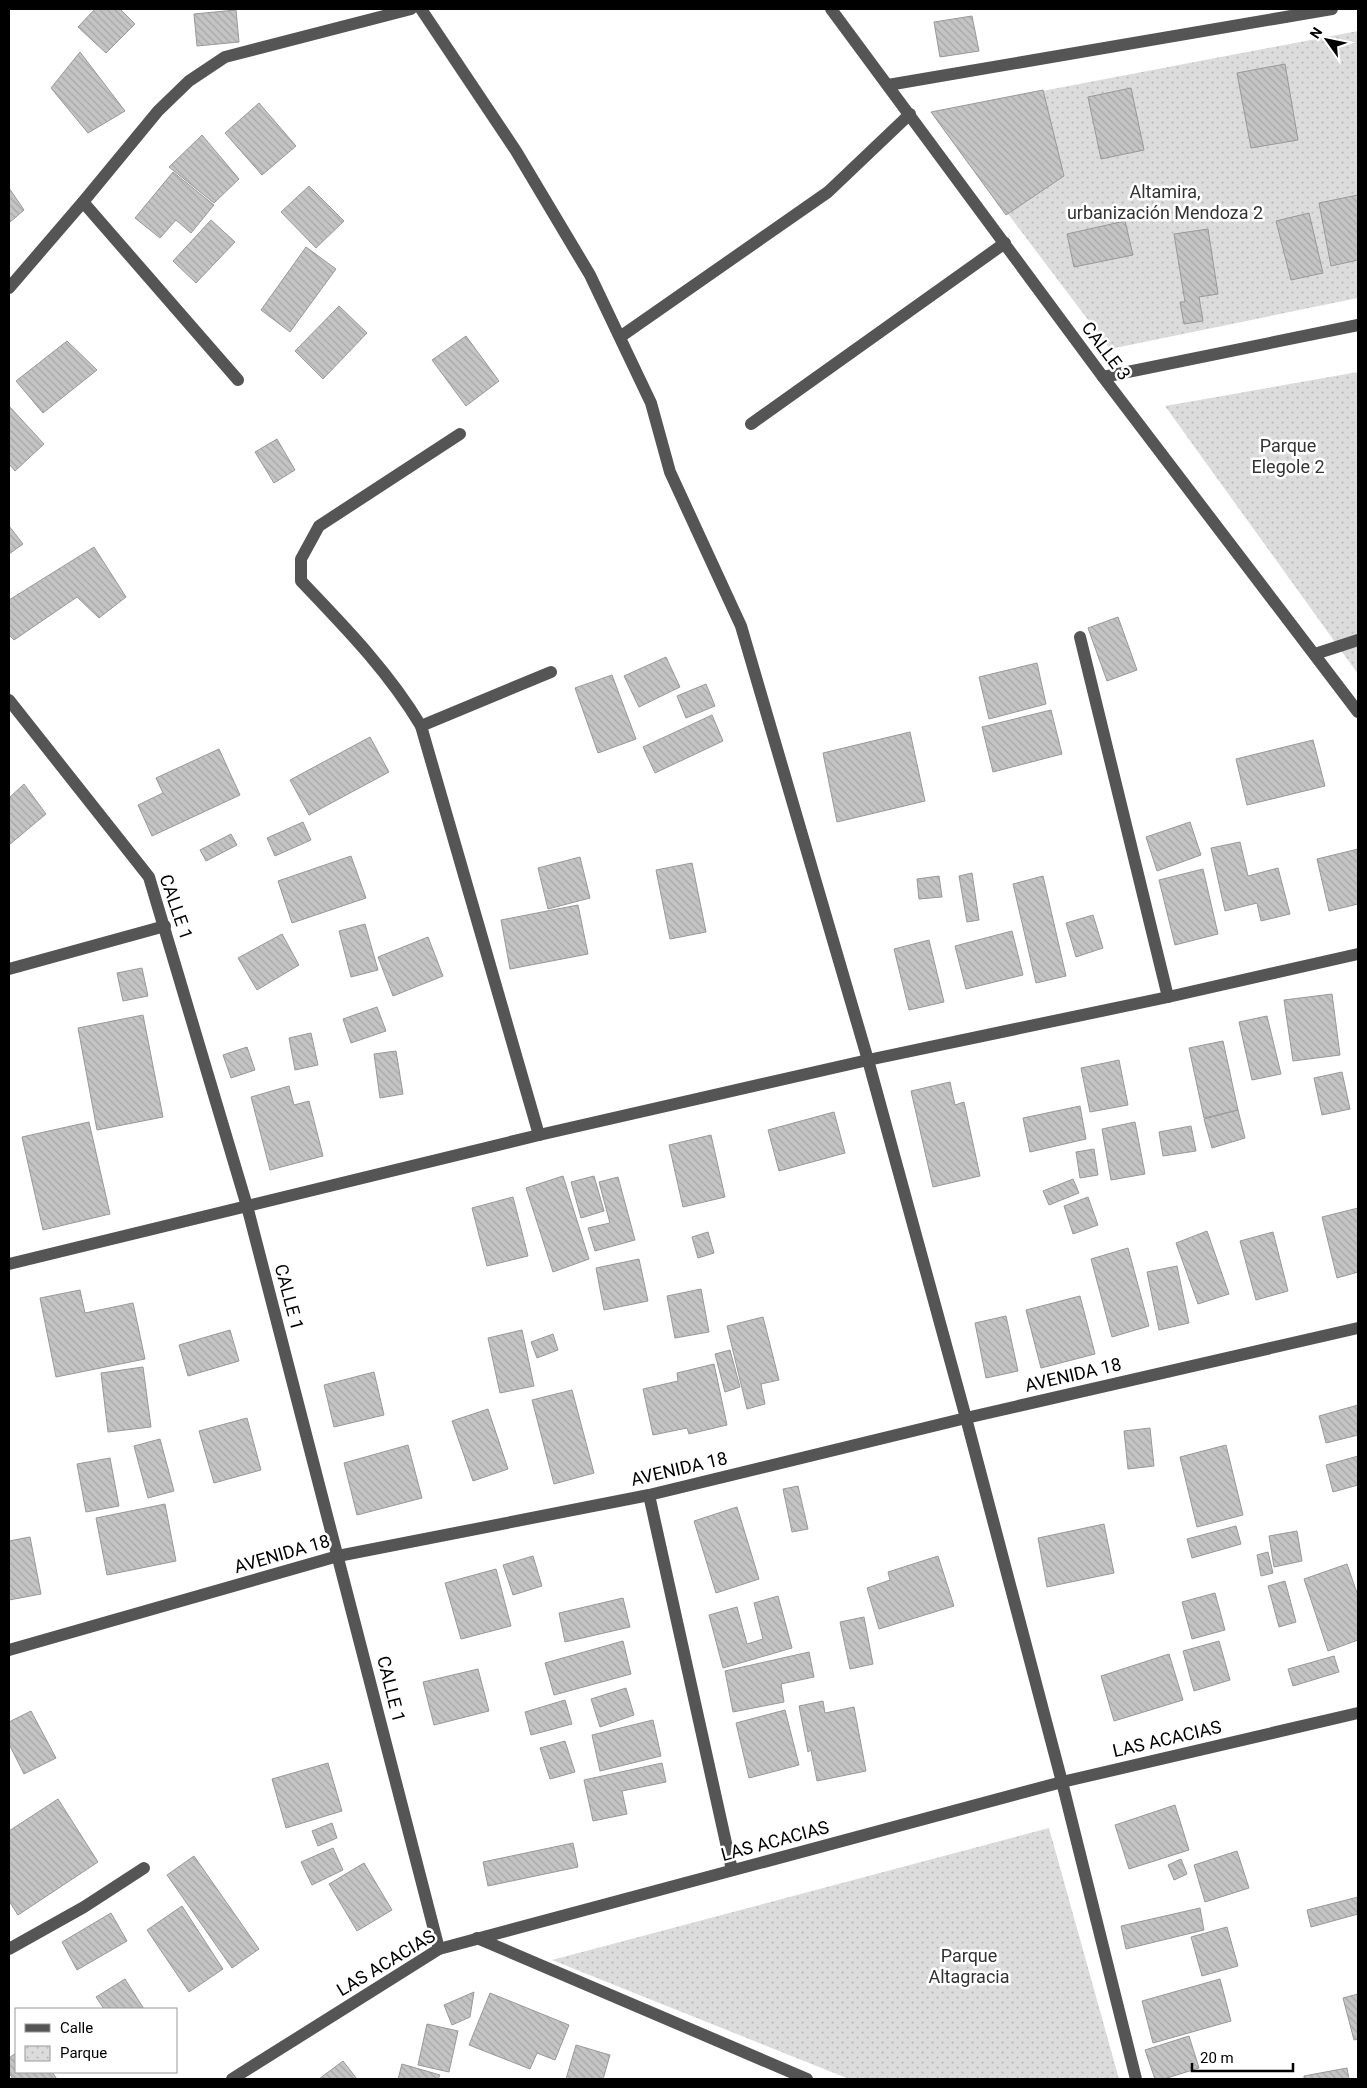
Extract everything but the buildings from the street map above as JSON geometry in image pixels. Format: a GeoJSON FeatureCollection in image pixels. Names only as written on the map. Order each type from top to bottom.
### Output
{"type":"FeatureCollection","features":[{"type":"Feature","properties":{"kind":"street"},"geometry":{"type":"LineString","coordinates":[[9,288],[158,111],[189,81],[225,56],[412,9]]}},
{"type":"Feature","properties":{"kind":"street"},"geometry":{"type":"LineString","coordinates":[[421,9],[490,110],[590,275],[651,403],[670,472],[741,626],[868,1060],[966,1418],[1062,1782],[1136,2079]]}},
{"type":"Feature","properties":{"kind":"street","name":"CALLE 3"},"geometry":{"type":"LineString","coordinates":[[831,9],[1103,377],[1358,712]]}},
{"type":"Feature","properties":{"kind":"street"},"geometry":{"type":"LineString","coordinates":[[888,84],[1332,9]]}},
{"type":"Feature","properties":{"kind":"street"},"geometry":{"type":"LineString","coordinates":[[620,336],[828,192],[910,114]]}},
{"type":"Feature","properties":{"kind":"street"},"geometry":{"type":"LineString","coordinates":[[83,202],[238,380]]}},
{"type":"Feature","properties":{"kind":"street"},"geometry":{"type":"LineString","coordinates":[[750,424],[1005,243]]}},
{"type":"Feature","properties":{"kind":"street"},"geometry":{"type":"LineString","coordinates":[[1103,377],[1358,325]]}},
{"type":"Feature","properties":{"kind":"street"},"geometry":{"type":"LineString","coordinates":[[460,434],[319,526],[302,559],[301,581],[337,619],[404,697],[421,726],[539,1135]]}},
{"type":"Feature","properties":{"kind":"street"},"geometry":{"type":"LineString","coordinates":[[1080,637],[1168,997]]}},
{"type":"Feature","properties":{"kind":"street"},"geometry":{"type":"LineString","coordinates":[[1314,654],[1358,640]]}},
{"type":"Feature","properties":{"kind":"street"},"geometry":{"type":"LineString","coordinates":[[421,726],[550,672]]}},
{"type":"Feature","properties":{"kind":"street","name":"CALLE 1"},"geometry":{"type":"LineString","coordinates":[[9,700],[149,876],[247,1206],[439,1948]]}},
{"type":"Feature","properties":{"kind":"street"},"geometry":{"type":"LineString","coordinates":[[9,969],[165,926]]}},
{"type":"Feature","properties":{"kind":"street"},"geometry":{"type":"LineString","coordinates":[[9,1264],[539,1135],[868,1060],[1168,997],[1358,954]]}},
{"type":"Feature","properties":{"kind":"street","name":"AVENIDA 18"},"geometry":{"type":"LineString","coordinates":[[9,1650],[338,1556],[649,1495],[966,1418],[1358,1328]]}},
{"type":"Feature","properties":{"kind":"street"},"geometry":{"type":"LineString","coordinates":[[649,1495],[732,1870]]}},
{"type":"Feature","properties":{"kind":"street","name":"LAS ACACIAS"},"geometry":{"type":"LineString","coordinates":[[232,2079],[439,1948],[1062,1782],[1358,1713]]}},
{"type":"Feature","properties":{"kind":"street"},"geometry":{"type":"LineString","coordinates":[[9,1949],[84,1907],[144,1868]]}},
{"type":"Feature","properties":{"kind":"street"},"geometry":{"type":"LineString","coordinates":[[477,1938],[807,2079]]}},
{"type":"Feature","properties":{"kind":"green space","name":"Altamira, urbanización Mendoza 2"},"geometry":{"type":"Polygon","coordinates":[[[1358,31],[1358,298],[1110,349],[931,112],[1358,31]]]}},
{"type":"Feature","properties":{"kind":"green space","name":"Parque Elegole 2"},"geometry":{"type":"Polygon","coordinates":[[[1358,372],[1358,674],[1165,406],[1358,372]]]}},
{"type":"Feature","properties":{"kind":"green space","name":"Parque Altagracia"},"geometry":{"type":"Polygon","coordinates":[[[1049,1828],[1119,2079],[849,2079],[552,1960],[1049,1828]]]}}]}
